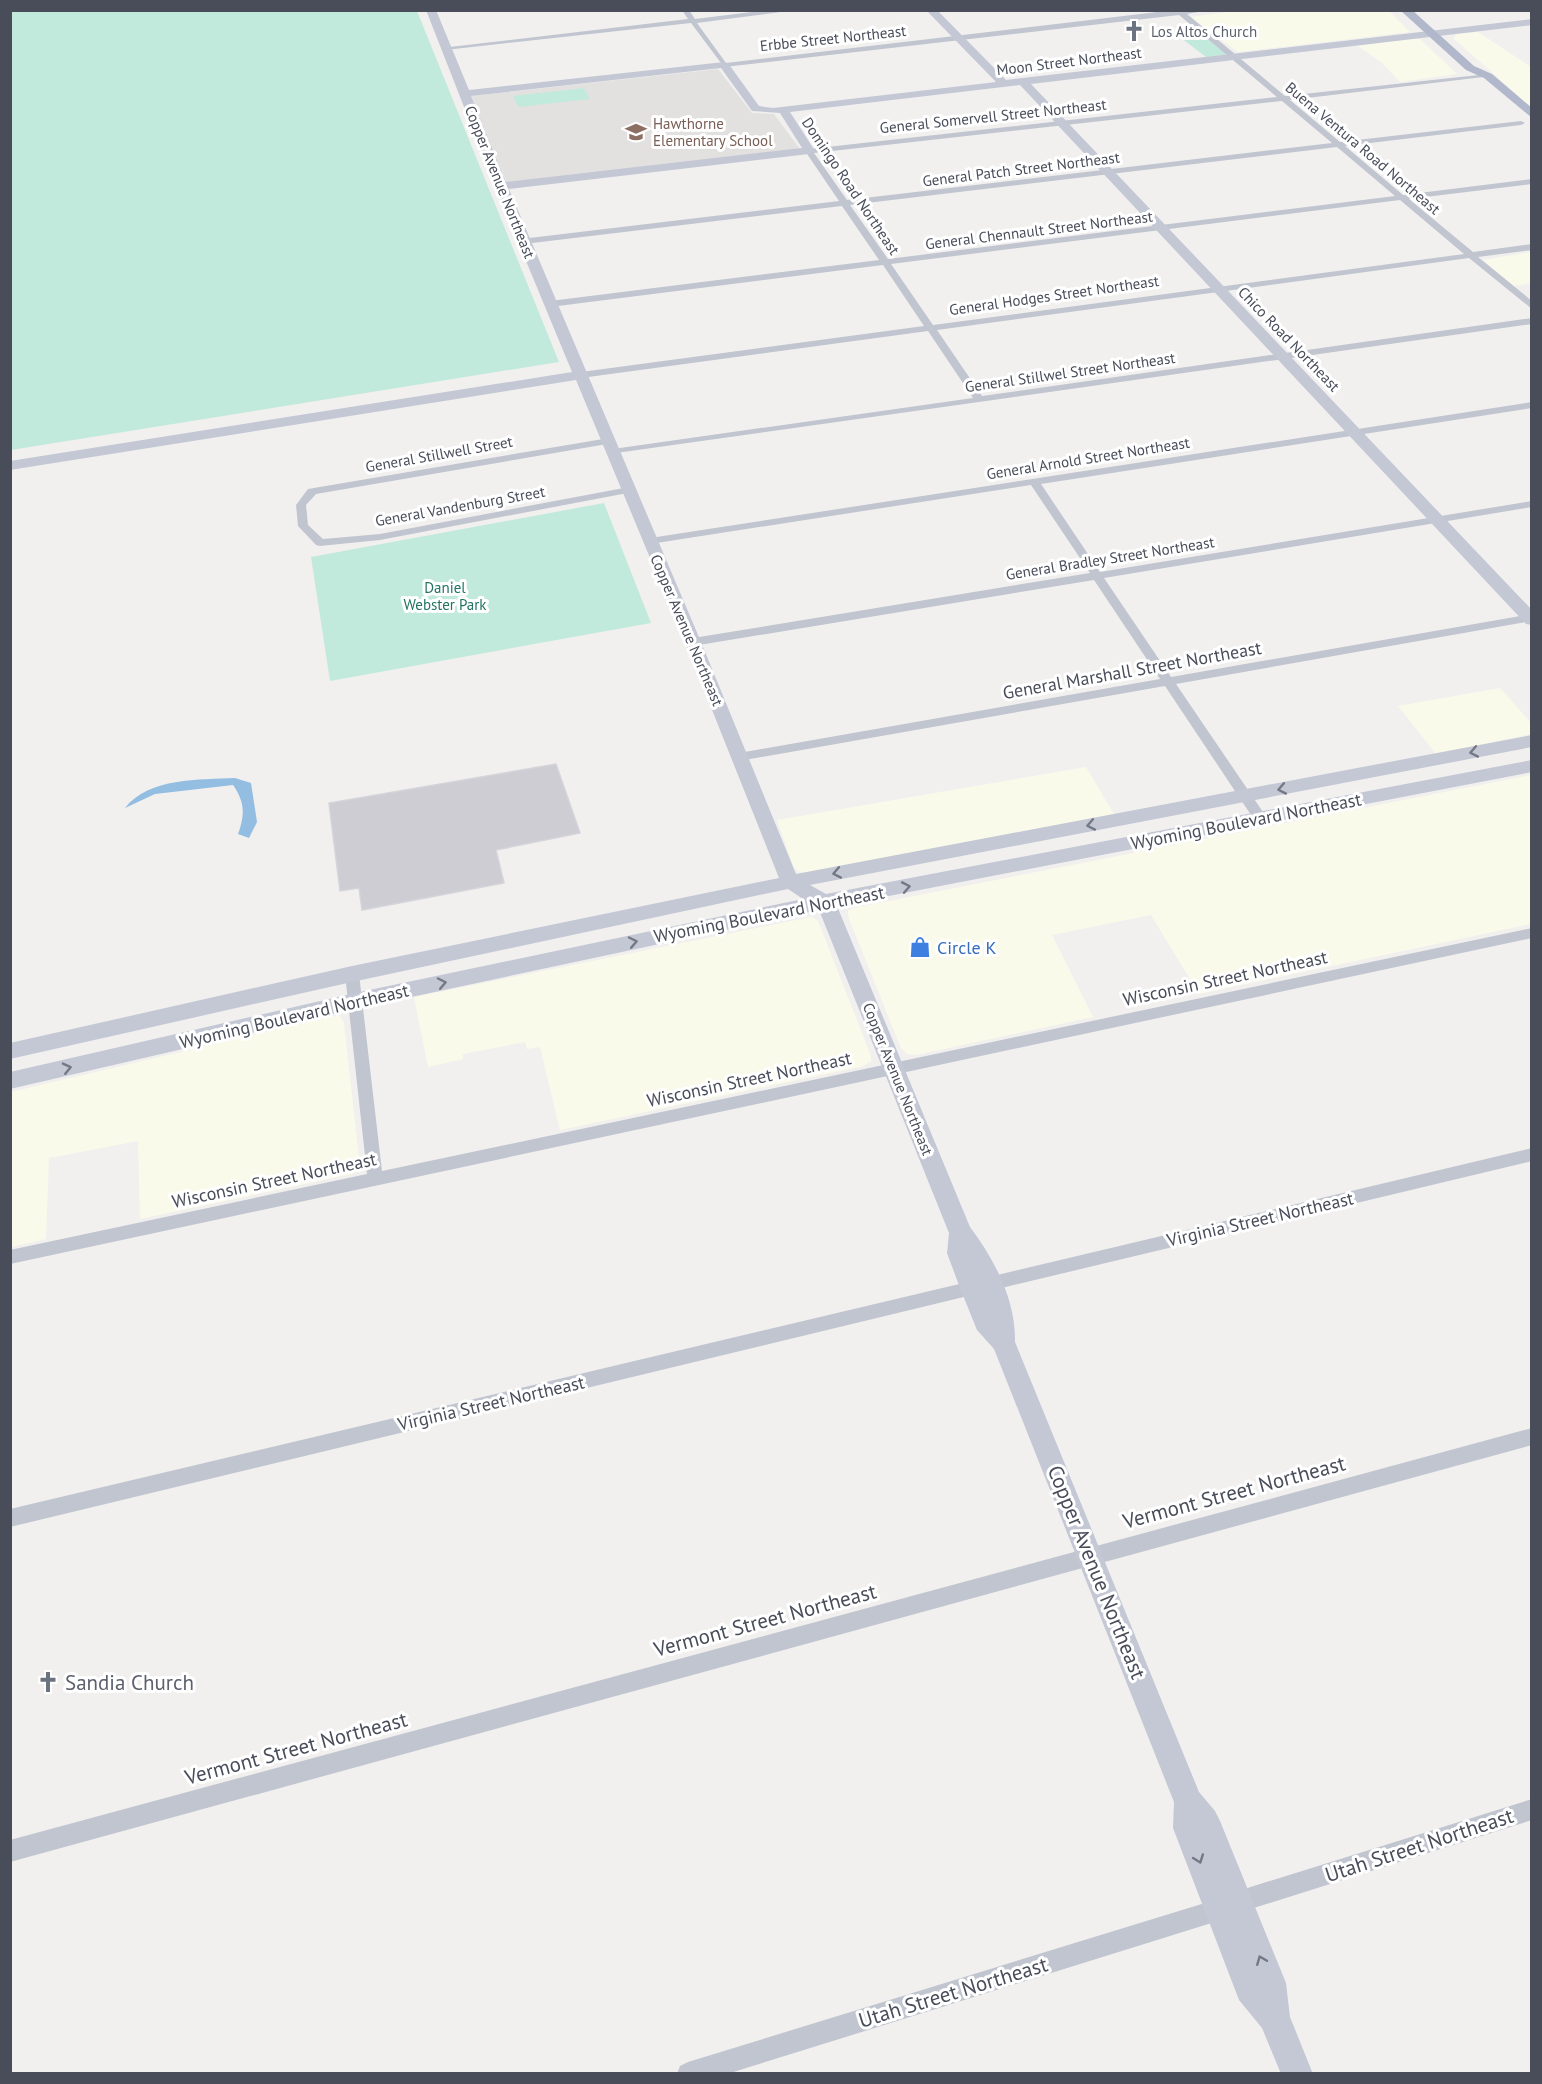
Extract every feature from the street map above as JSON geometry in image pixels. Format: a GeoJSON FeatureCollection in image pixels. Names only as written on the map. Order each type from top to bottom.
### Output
{"type":"FeatureCollection","features":[{"type":"Feature","properties":{"kind":"main road"},"geometry":{"type":"LineString","coordinates":[[1405,10],[1430,33],[1486,93]]}},
{"type":"Feature","properties":{"kind":"main road"},"geometry":{"type":"LineString","coordinates":[[1469,73],[1488,76],[1532,115]]}},
{"type":"Feature","properties":{"kind":"main road"},"geometry":{"type":"LineString","coordinates":[[1517,119],[1532,133]]}},
{"type":"Feature","properties":{"kind":"street","name":"Copper Avenue Northeast"},"geometry":{"type":"LineString","coordinates":[[431,10],[524,242],[693,642],[790,882]]}},
{"type":"Feature","properties":{"kind":"street","name":"Domingo Road Northeast"},"geometry":{"type":"LineString","coordinates":[[685,10],[756,108],[765,112],[783,110],[980,400]]}},
{"type":"Feature","properties":{"kind":"street"},"geometry":{"type":"LineString","coordinates":[[445,48],[792,10]]}},
{"type":"Feature","properties":{"kind":"street"},"geometry":{"type":"LineString","coordinates":[[931,10],[1003,83]]}},
{"type":"Feature","properties":{"kind":"street","name":"Erbbe Street Northeast"},"geometry":{"type":"LineString","coordinates":[[464,94],[1207,10]]}},
{"type":"Feature","properties":{"kind":"street","name":"Buena Ventura Road Northeast"},"geometry":{"type":"LineString","coordinates":[[1179,12],[1532,306]]}},
{"type":"Feature","properties":{"kind":"street","name":"Moon Street Northeast"},"geometry":{"type":"LineString","coordinates":[[783,110],[1532,22]]}},
{"type":"Feature","properties":{"kind":"street","name":"General Somervell Street Northeast"},"geometry":{"type":"LineString","coordinates":[[501,186],[1283,98],[1469,73]]}},
{"type":"Feature","properties":{"kind":"street","name":"Chico Road Northeast"},"geometry":{"type":"LineString","coordinates":[[1022,81],[1531,618]]}},
{"type":"Feature","properties":{"kind":"street","name":"General Patch Street Northeast"},"geometry":{"type":"LineString","coordinates":[[524,242],[1340,145],[1517,119]]}},
{"type":"Feature","properties":{"kind":"street","name":"General Chennault Street Northeast"},"geometry":{"type":"LineString","coordinates":[[550,304],[1532,181]]}},
{"type":"Feature","properties":{"kind":"street","name":"General Hodges Street Northeast"},"geometry":{"type":"LineString","coordinates":[[581,375],[1532,247]]}},
{"type":"Feature","properties":{"kind":"street","name":"General Stillwel Street Northeast"},"geometry":{"type":"LineString","coordinates":[[611,447],[980,400],[1532,321]]}},
{"type":"Feature","properties":{"kind":"street"},"geometry":{"type":"LineString","coordinates":[[10,466],[581,375]]}},
{"type":"Feature","properties":{"kind":"street","name":"General Arnold Street Northeast"},"geometry":{"type":"LineString","coordinates":[[650,541],[1532,405]]}},
{"type":"Feature","properties":{"kind":"street","name":"General Stillwell Street"},"geometry":{"type":"LineString","coordinates":[[303,526],[301,505],[312,491],[611,447]]}},
{"type":"Feature","properties":{"kind":"street"},"geometry":{"type":"LineString","coordinates":[[1034,482],[1260,818]]}},
{"type":"Feature","properties":{"kind":"street","name":"General Vandenburg Street"},"geometry":{"type":"LineString","coordinates":[[303,526],[320,543],[380,537],[629,490]]}},
{"type":"Feature","properties":{"kind":"street","name":"General Bradley Street Northeast"},"geometry":{"type":"LineString","coordinates":[[693,642],[1532,504]]}},
{"type":"Feature","properties":{"kind":"street","name":"General Marshall Street Northeast"},"geometry":{"type":"LineString","coordinates":[[739,757],[1531,618]]}},
{"type":"Feature","properties":{"kind":"street","name":"Wyoming Boulevard Northeast"},"geometry":{"type":"LineString","coordinates":[[10,1051],[352,974],[790,882],[1532,741]]}},
{"type":"Feature","properties":{"kind":"street","name":"Wyoming Boulevard Northeast"},"geometry":{"type":"LineString","coordinates":[[10,1081],[355,1001],[826,903],[1532,766]]}},
{"type":"Feature","properties":{"kind":"street"},"geometry":{"type":"LineString","coordinates":[[790,882],[826,903]]}},
{"type":"Feature","properties":{"kind":"street","name":"Copper Avenue Northeast"},"geometry":{"type":"LineString","coordinates":[[826,903],[961,1233],[959,1253],[981,1286],[986,1322],[1003,1342],[1092,1556],[1189,1802],[1188,1828],[1228,1906],[1250,1989],[1274,2017],[1297,2073]]}},
{"type":"Feature","properties":{"kind":"street","name":"Wisconsin Street Northeast"},"geometry":{"type":"LineString","coordinates":[[10,1257],[1532,933]]}},
{"type":"Feature","properties":{"kind":"street"},"geometry":{"type":"LineString","coordinates":[[352,974],[375,1178]]}},
{"type":"Feature","properties":{"kind":"street","name":"Virginia Street Northeast"},"geometry":{"type":"LineString","coordinates":[[10,1518],[1532,1154]]}},
{"type":"Feature","properties":{"kind":"street","name":"Vermont Street Northeast"},"geometry":{"type":"LineString","coordinates":[[10,1851],[1532,1436]]}},
{"type":"Feature","properties":{"kind":"street","name":"Utah Street Northeast"},"geometry":{"type":"LineString","coordinates":[[688,2073],[1228,1906],[1532,1809]]}},
{"type":"Feature","properties":{"kind":"shaded area"},"geometry":{"type":"Polygon","coordinates":[[[1234,11],[1389,11],[1410,32],[1238,52],[1191,17],[1234,11]]]}},
{"type":"Feature","properties":{"kind":"shaded area"},"geometry":{"type":"Polygon","coordinates":[[[1478,32],[1531,67],[1531,107],[1453,38],[1457,34],[1478,32]]]}},
{"type":"Feature","properties":{"kind":"shaded area"},"geometry":{"type":"Polygon","coordinates":[[[1412,38],[1420,39],[1457,74],[1400,82],[1381,62],[1358,46],[1412,38]]]}},
{"type":"Feature","properties":{"kind":"shaded area","name":"Hawthorne Elementary School"},"geometry":{"type":"Polygon","coordinates":[[[718,69],[752,113],[774,114],[800,149],[507,183],[471,96],[718,69]]]}},
{"type":"Feature","properties":{"kind":"shaded area"},"geometry":{"type":"Polygon","coordinates":[[[1531,252],[1531,283],[1514,286],[1483,260],[1531,252]]]}},
{"type":"Feature","properties":{"kind":"shaded area"},"geometry":{"type":"Polygon","coordinates":[[[1500,688],[1531,723],[1531,734],[1436,754],[1398,706],[1500,688]]]}},
{"type":"Feature","properties":{"kind":"shaded area"},"geometry":{"type":"Polygon","coordinates":[[[1086,767],[1114,814],[807,873],[794,868],[777,820],[1086,767]]]}},
{"type":"Feature","properties":{"kind":"shaded area"},"geometry":{"type":"Polygon","coordinates":[[[1531,775],[1531,924],[1199,994],[1151,915],[1052,935],[1093,1017],[916,1055],[907,1054],[901,1048],[848,916],[848,911],[853,908],[1531,775]]]}},
{"type":"Feature","properties":{"kind":"shaded area"},"geometry":{"type":"Polygon","coordinates":[[[811,917],[818,921],[871,1056],[871,1061],[864,1066],[560,1130],[540,1047],[527,1049],[525,1042],[463,1054],[463,1059],[428,1067],[414,997],[811,917]]]}},
{"type":"Feature","properties":{"kind":"shaded area"},"geometry":{"type":"Polygon","coordinates":[[[340,1016],[344,1023],[360,1167],[358,1170],[352,1174],[140,1219],[138,1141],[49,1158],[46,1239],[11,1247],[11,1092],[340,1016]]]}},
{"type":"Feature","properties":{"kind":"green space"},"geometry":{"type":"Polygon","coordinates":[[[11,10],[417,11],[559,362],[11,450],[11,10]]]}},
{"type":"Feature","properties":{"kind":"green space"},"geometry":{"type":"Polygon","coordinates":[[[1203,35],[1226,55],[1206,57],[1181,38],[1203,35]]]}},
{"type":"Feature","properties":{"kind":"green space"},"geometry":{"type":"Polygon","coordinates":[[[584,88],[590,99],[518,107],[513,96],[584,88]]]}},
{"type":"Feature","properties":{"kind":"green space","name":"Daniel Webster Park"},"geometry":{"type":"Polygon","coordinates":[[[604,503],[651,623],[330,681],[311,557],[604,503]]]}},
{"type":"Feature","properties":{"kind":"water"},"geometry":{"type":"Polygon","coordinates":[[[235,778],[251,783],[257,822],[249,838],[238,834],[243,809],[240,797],[233,785],[155,794],[125,808],[135,798],[161,785],[191,780],[235,778]]]}},
{"type":"Feature","properties":{"kind":"building"},"geometry":{"type":"Polygon","coordinates":[[[556,764],[580,833],[496,850],[504,883],[362,910],[359,888],[340,891],[329,803],[556,764]]]}},
{"type":"Feature","properties":{"kind":"place","name":"Los Altos Church"},"geometry":{"type":"Point","coordinates":[1134,31]}},
{"type":"Feature","properties":{"kind":"place","name":"Hawthorne Elementary School"},"geometry":{"type":"Point","coordinates":[636,132]}},
{"type":"Feature","properties":{"kind":"place","name":"Circle K"},"geometry":{"type":"Point","coordinates":[920,947]}},
{"type":"Feature","properties":{"kind":"place","name":"Sandia Church"},"geometry":{"type":"Point","coordinates":[48,1682]}}]}
